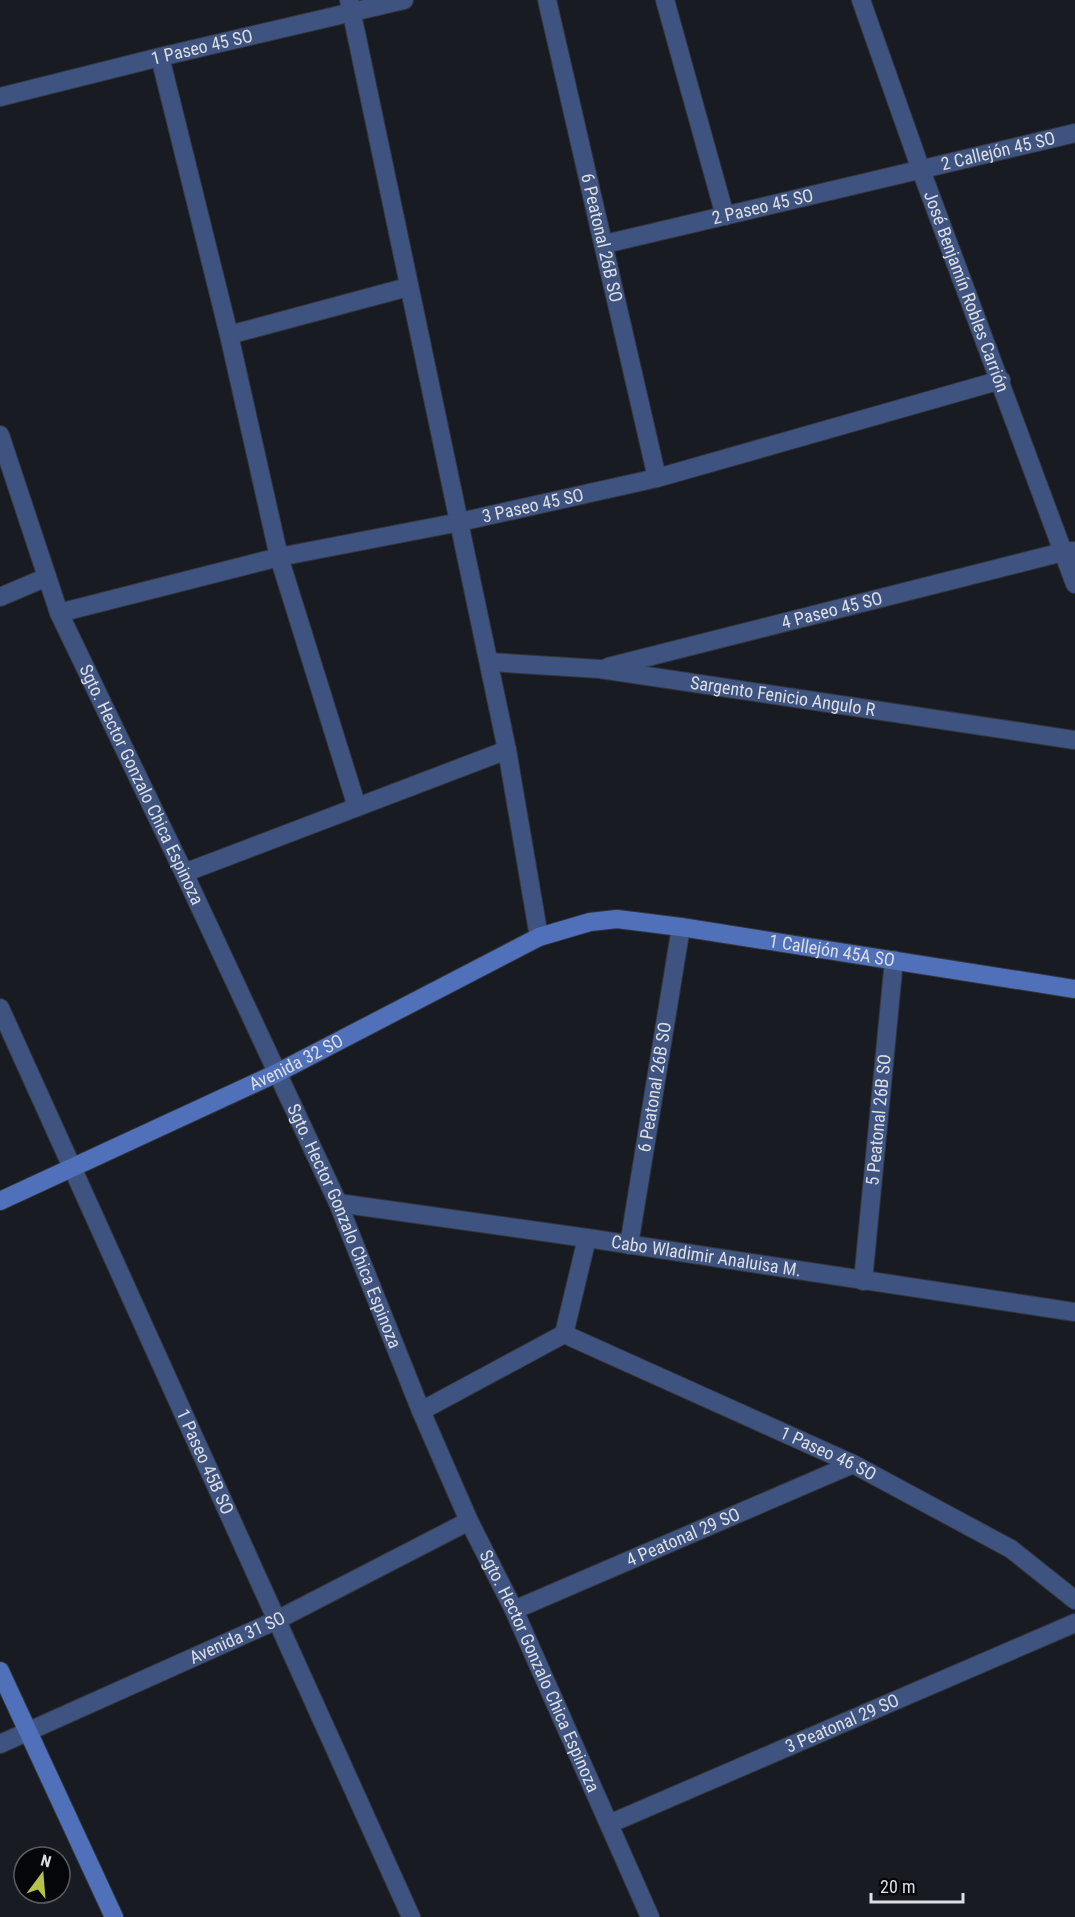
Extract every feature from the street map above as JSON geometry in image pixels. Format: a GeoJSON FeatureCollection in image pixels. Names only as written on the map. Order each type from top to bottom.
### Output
{"type":"FeatureCollection","features":[{"type":"Feature","properties":{"kind":"street","name":"1 Paseo 45 SO"},"geometry":{"type":"LineString","coordinates":[[0,98],[351,7],[404,0]]}},
{"type":"Feature","properties":{"kind":"street","name":"6 Peatonal 26B SO"},"geometry":{"type":"LineString","coordinates":[[547,0],[657,478]]}},
{"type":"Feature","properties":{"kind":"street"},"geometry":{"type":"LineString","coordinates":[[665,0],[725,216]]}},
{"type":"Feature","properties":{"kind":"street","name":"José Benjamín Robles Carrión"},"geometry":{"type":"LineString","coordinates":[[861,0],[921,170],[1069,551],[1075,584]]}},
{"type":"Feature","properties":{"kind":"street"},"geometry":{"type":"LineString","coordinates":[[351,7],[507,750],[539,937]]}},
{"type":"Feature","properties":{"kind":"street"},"geometry":{"type":"LineString","coordinates":[[160,57],[229,335],[279,557],[357,807]]}},
{"type":"Feature","properties":{"kind":"street","name":"2 Callejón 45 SO"},"geometry":{"type":"LineString","coordinates":[[921,170],[1075,133]]}},
{"type":"Feature","properties":{"kind":"street","name":"2 Paseo 45 SO"},"geometry":{"type":"LineString","coordinates":[[604,243],[921,170]]}},
{"type":"Feature","properties":{"kind":"street"},"geometry":{"type":"LineString","coordinates":[[229,335],[408,287]]}},
{"type":"Feature","properties":{"kind":"street","name":"3 Paseo 45 SO"},"geometry":{"type":"LineString","coordinates":[[59,613],[279,557],[460,522],[657,478],[1001,380]]}},
{"type":"Feature","properties":{"kind":"street","name":"Sgto. Hector Gonzalo Chica Espinoza"},"geometry":{"type":"LineString","coordinates":[[0,435],[59,613],[184,873],[338,1203],[421,1411],[470,1521],[514,1610],[650,1917]]}},
{"type":"Feature","properties":{"kind":"street","name":"4 Paseo 45 SO"},"geometry":{"type":"LineString","coordinates":[[600,669],[1069,551]]}},
{"type":"Feature","properties":{"kind":"street"},"geometry":{"type":"LineString","coordinates":[[0,597],[47,577]]}},
{"type":"Feature","properties":{"kind":"street","name":"Sargento Fenicio Angulo R"},"geometry":{"type":"LineString","coordinates":[[489,662],[600,669],[1075,740]]}},
{"type":"Feature","properties":{"kind":"street"},"geometry":{"type":"LineString","coordinates":[[184,873],[507,750]]}},
{"type":"Feature","properties":{"kind":"street","name":"1 Callejón 45A SO"},"geometry":{"type":"LineString","coordinates":[[590,922],[617,919],[681,927],[1075,988]]}},
{"type":"Feature","properties":{"kind":"street","name":"Avenida 32 SO"},"geometry":{"type":"LineString","coordinates":[[0,1200],[277,1073],[539,937],[590,922]]}},
{"type":"Feature","properties":{"kind":"street","name":"6 Peatonal 26B SO"},"geometry":{"type":"LineString","coordinates":[[629,1245],[681,927]]}},
{"type":"Feature","properties":{"kind":"street","name":"5 Peatonal 26B SO"},"geometry":{"type":"LineString","coordinates":[[862,1281],[894,960]]}},
{"type":"Feature","properties":{"kind":"street","name":"1 Paseo 45B SO"},"geometry":{"type":"LineString","coordinates":[[0,1008],[411,1917]]}},
{"type":"Feature","properties":{"kind":"street","name":"Cabo Wladimir Analuisa M."},"geometry":{"type":"LineString","coordinates":[[338,1203],[1075,1312]]}},
{"type":"Feature","properties":{"kind":"street"},"geometry":{"type":"LineString","coordinates":[[421,1411],[564,1334],[586,1238]]}},
{"type":"Feature","properties":{"kind":"street","name":"1 Paseo 46 SO"},"geometry":{"type":"LineString","coordinates":[[564,1334],[853,1464],[1011,1549],[1075,1600]]}},
{"type":"Feature","properties":{"kind":"street","name":"4 Peatonal 29 SO"},"geometry":{"type":"LineString","coordinates":[[514,1610],[853,1464]]}},
{"type":"Feature","properties":{"kind":"street","name":"Avenida 31 SO"},"geometry":{"type":"LineString","coordinates":[[0,1744],[277,1620],[470,1521]]}},
{"type":"Feature","properties":{"kind":"street","name":"3 Peatonal 29 SO"},"geometry":{"type":"LineString","coordinates":[[609,1824],[1075,1623]]}},
{"type":"Feature","properties":{"kind":"street"},"geometry":{"type":"LineString","coordinates":[[0,1671],[114,1917]]}}]}
